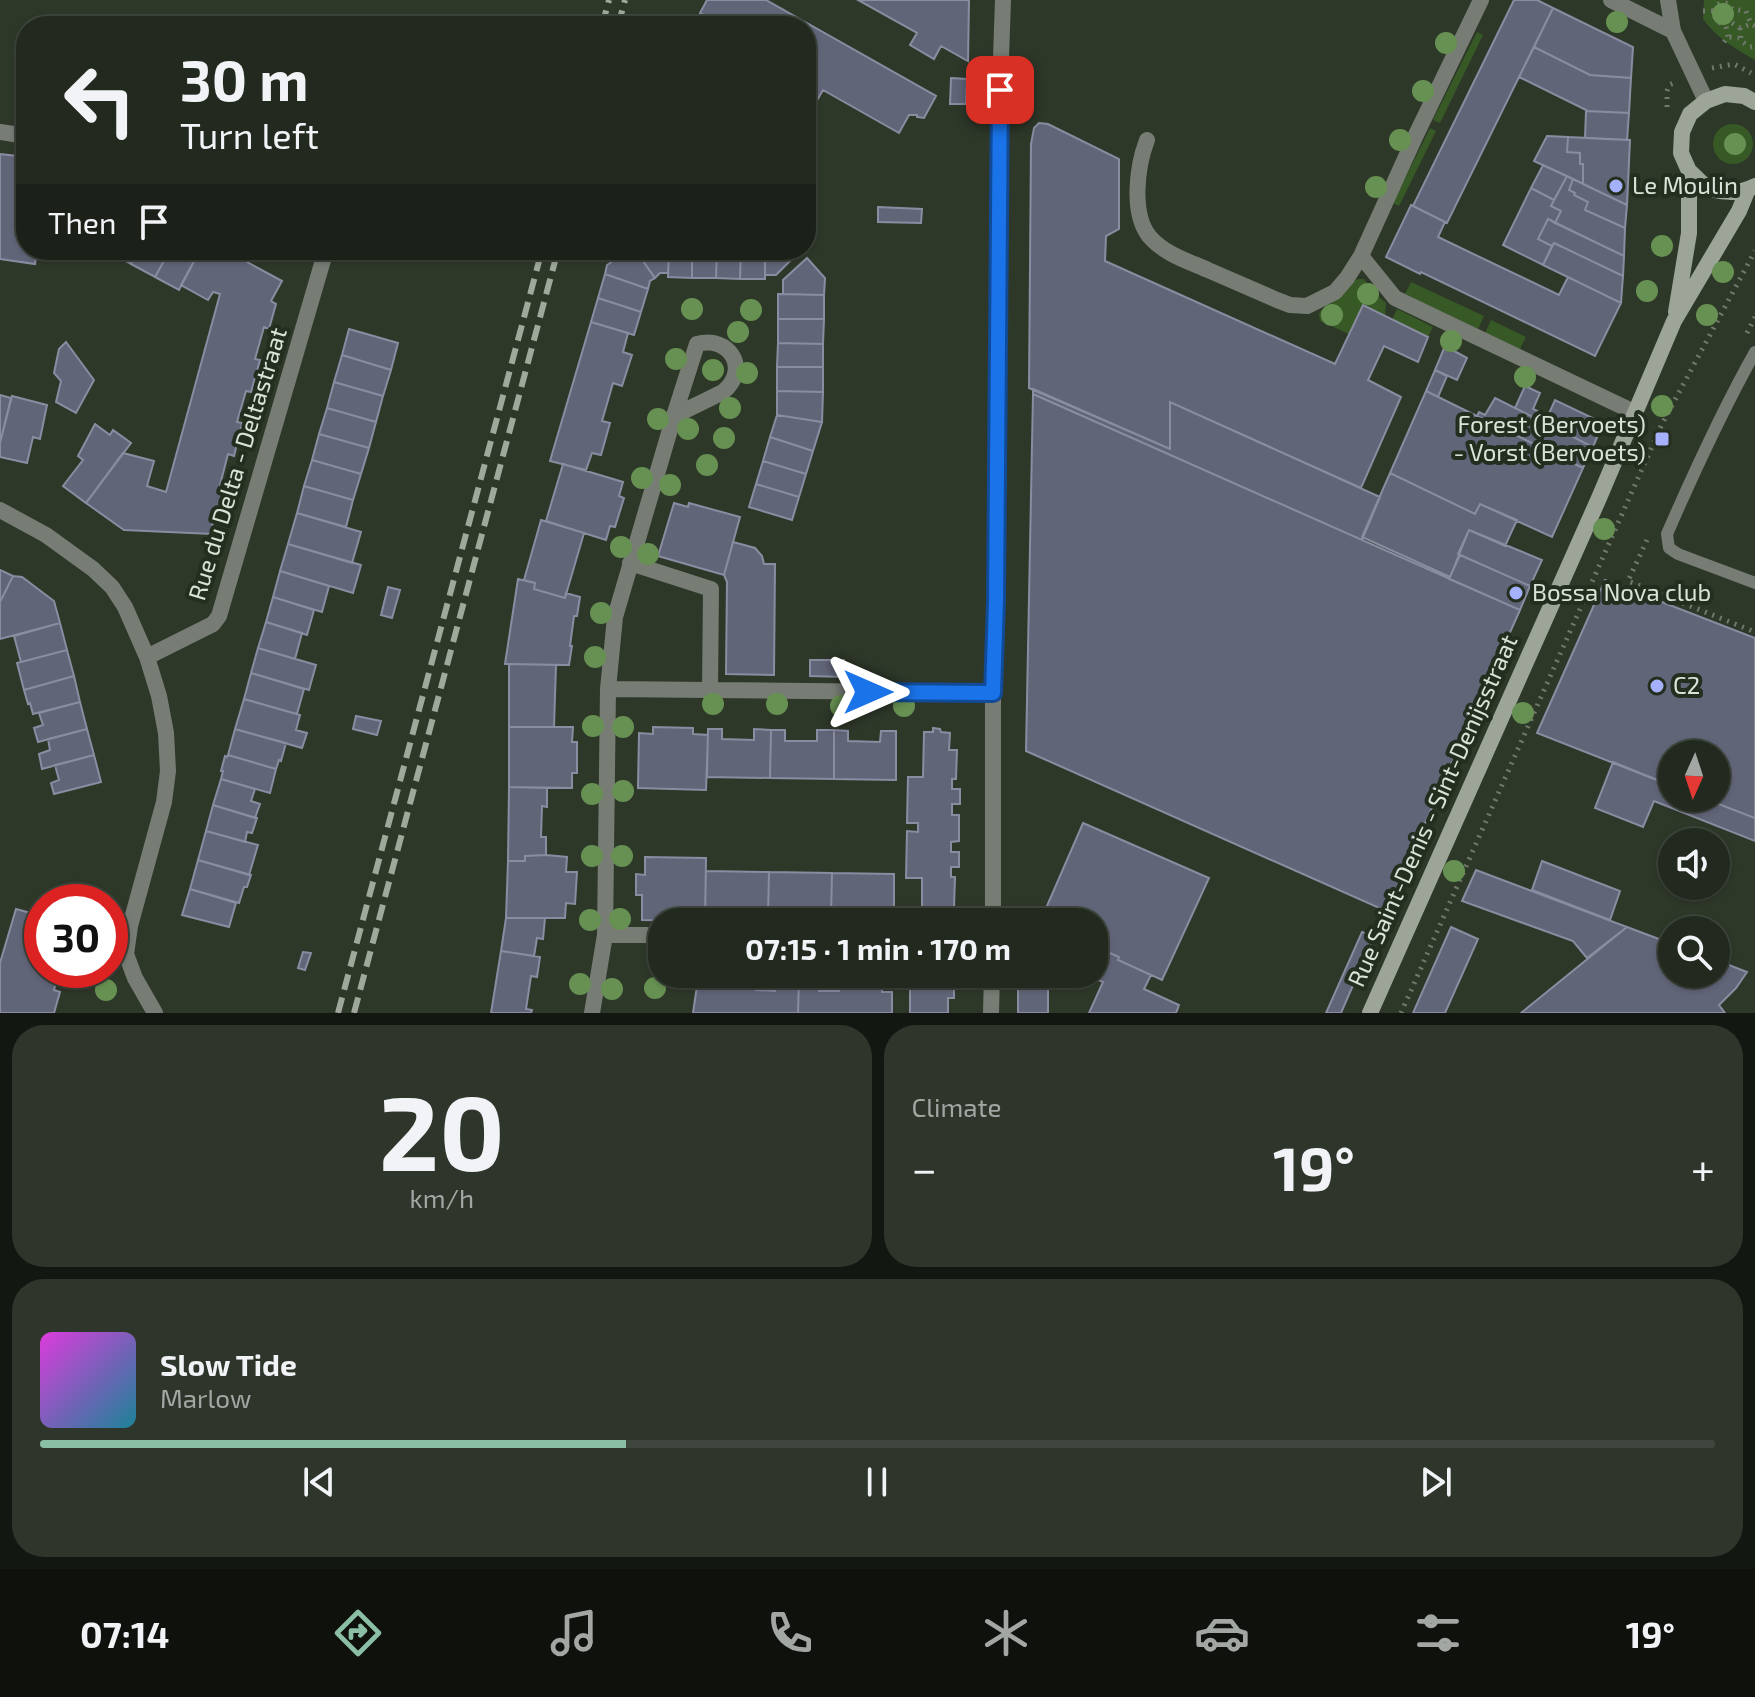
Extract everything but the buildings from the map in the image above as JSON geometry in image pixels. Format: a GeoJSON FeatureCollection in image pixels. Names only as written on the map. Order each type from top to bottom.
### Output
{"type":"FeatureCollection","features":[{"type":"Feature","properties":{"kind":"main road"},"geometry":{"type":"LineString","coordinates":[[1706,101],[1725,94],[1744,96],[1755,102]]}},
{"type":"Feature","properties":{"kind":"main road","name":"Rue Saint-Denis - Sint-Denijsstraat"},"geometry":{"type":"LineString","coordinates":[[1674,321],[1689,233],[1689,171],[1681,153],[1682,132],[1690,114],[1706,101]]}},
{"type":"Feature","properties":{"kind":"main road","name":"Rue Saint-Denis - Sint-Denijsstraat"},"geometry":{"type":"LineString","coordinates":[[1689,171],[1706,186],[1727,193],[1752,188]]}},
{"type":"Feature","properties":{"kind":"main road","name":"Rue Saint-Denis - Sint-Denijsstraat"},"geometry":{"type":"LineString","coordinates":[[1370,1013],[1674,321],[1752,188]]}},
{"type":"Feature","properties":{"kind":"street"},"geometry":{"type":"LineString","coordinates":[[993,908],[1003,0]]}},
{"type":"Feature","properties":{"kind":"street"},"geometry":{"type":"LineString","coordinates":[[1147,140],[1138,173],[1138,193],[1143,225],[1149,236],[1170,253],[1277,300],[1307,306],[1335,292],[1361,256],[1481,0]]}},
{"type":"Feature","properties":{"kind":"street"},"geometry":{"type":"LineString","coordinates":[[1611,0],[1673,31]]}},
{"type":"Feature","properties":{"kind":"street"},"geometry":{"type":"LineString","coordinates":[[1668,0],[1673,31],[1706,101]]}},
{"type":"Feature","properties":{"kind":"street"},"geometry":{"type":"LineString","coordinates":[[1361,256],[1395,298],[1636,413]]}},
{"type":"Feature","properties":{"kind":"street","name":"Rue du Delta - Deltastraat"},"geometry":{"type":"LineString","coordinates":[[147,657],[213,624],[219,616],[321,260]]}},
{"type":"Feature","properties":{"kind":"street"},"geometry":{"type":"LineString","coordinates":[[592,1013],[605,935],[608,689],[615,617],[674,416],[697,344],[708,341],[727,348],[736,365],[735,378],[729,386],[674,416]]}},
{"type":"Feature","properties":{"kind":"street"},"geometry":{"type":"LineString","coordinates":[[0,510],[46,535],[112,587],[125,607],[147,657],[164,721],[168,771],[164,802],[130,926],[126,954],[135,978],[155,1013]]}},
{"type":"Feature","properties":{"kind":"street"},"geometry":{"type":"LineString","coordinates":[[630,563],[711,589],[710,690]]}},
{"type":"Feature","properties":{"kind":"street"},"geometry":{"type":"LineString","coordinates":[[608,689],[993,693]]}},
{"type":"Feature","properties":{"kind":"street"},"geometry":{"type":"LineString","coordinates":[[605,935],[648,935]]}},
{"type":"Feature","properties":{"kind":"street"},"geometry":{"type":"LineString","coordinates":[[991,1013],[992,988]]}},
{"type":"Feature","properties":{"kind":"lane"},"geometry":{"type":"LineString","coordinates":[[1755,352],[1703,452],[1667,534],[1669,548],[1678,554],[1755,583]]}},
{"type":"Feature","properties":{"kind":"path"},"geometry":{"type":"LineString","coordinates":[[1732,9],[1746,11],[1753,25],[1740,28],[1729,24],[1719,23],[1715,17],[1717,5],[1722,2],[1729,4],[1734,18],[1729,24],[1726,39],[1739,38]]}},
{"type":"Feature","properties":{"kind":"path"},"geometry":{"type":"LineString","coordinates":[[1703,11],[1714,11]]}},
{"type":"Feature","properties":{"kind":"path"},"geometry":{"type":"LineString","coordinates":[[1740,28],[1741,41],[1750,47],[1755,46]]}},
{"type":"Feature","properties":{"kind":"path"},"geometry":{"type":"LineString","coordinates":[[1667,111],[1669,85],[1693,76]]}},
{"type":"Feature","properties":{"kind":"path"},"geometry":{"type":"LineString","coordinates":[[1401,1013],[1662,424],[1755,251]]}},
{"type":"Feature","properties":{"kind":"green space"},"geometry":{"type":"Polygon","coordinates":[[[1704,0],[1755,0],[1755,60],[1726,42],[1708,26],[1703,19],[1704,0]]]}},
{"type":"Feature","properties":{"kind":"green space"},"geometry":{"type":"Polygon","coordinates":[[[1477,32],[1483,35],[1440,123],[1433,120],[1477,32]]]}},
{"type":"Feature","properties":{"kind":"green space"},"geometry":{"type":"Polygon","coordinates":[[[1733,124],[1747,130],[1753,144],[1747,158],[1733,164],[1719,158],[1713,144],[1719,130],[1733,124]]]}},
{"type":"Feature","properties":{"kind":"green space"},"geometry":{"type":"Polygon","coordinates":[[[1430,128],[1436,131],[1399,206],[1393,203],[1430,128]]]}},
{"type":"Feature","properties":{"kind":"green space"},"geometry":{"type":"Polygon","coordinates":[[[1358,279],[1364,279],[1386,303],[1385,316],[1363,306],[1349,334],[1320,321],[1320,311],[1342,296],[1358,279]]]}},
{"type":"Feature","properties":{"kind":"green space"},"geometry":{"type":"Polygon","coordinates":[[[1411,282],[1484,316],[1478,329],[1405,294],[1411,282]]]}},
{"type":"Feature","properties":{"kind":"green space"},"geometry":{"type":"Polygon","coordinates":[[[1397,309],[1433,327],[1428,337],[1392,320],[1397,309]]]}},
{"type":"Feature","properties":{"kind":"green space"},"geometry":{"type":"Polygon","coordinates":[[[1491,320],[1526,337],[1520,349],[1485,333],[1491,320]]]}},
{"type":"Feature","properties":{"kind":"railway"},"geometry":{"type":"LineString","coordinates":[[605,16],[609,0]]}},
{"type":"Feature","properties":{"kind":"railway"},"geometry":{"type":"LineString","coordinates":[[621,16],[625,0]]}},
{"type":"Feature","properties":{"kind":"railway"},"geometry":{"type":"LineString","coordinates":[[338,1013],[539,260]]}},
{"type":"Feature","properties":{"kind":"railway"},"geometry":{"type":"LineString","coordinates":[[354,1013],[555,260]]}},
{"type":"Feature","properties":{"kind":"place","name":"Le Moulin"},"geometry":{"type":"Point","coordinates":[1616,186]}},
{"type":"Feature","properties":{"kind":"place","name":"Forest (Bervoets) - Vorst (Bervoets)"},"geometry":{"type":"Point","coordinates":[1662,439]}},
{"type":"Feature","properties":{"kind":"place","name":"Bossa Nova club"},"geometry":{"type":"Point","coordinates":[1516,593]}},
{"type":"Feature","properties":{"kind":"place","name":"C2"},"geometry":{"type":"Point","coordinates":[1657,686]}},
{"type":"Feature","properties":{"kind":"route"},"geometry":{"type":"LineString","coordinates":[[868,692],[993,693],[1000,90]]}}]}
